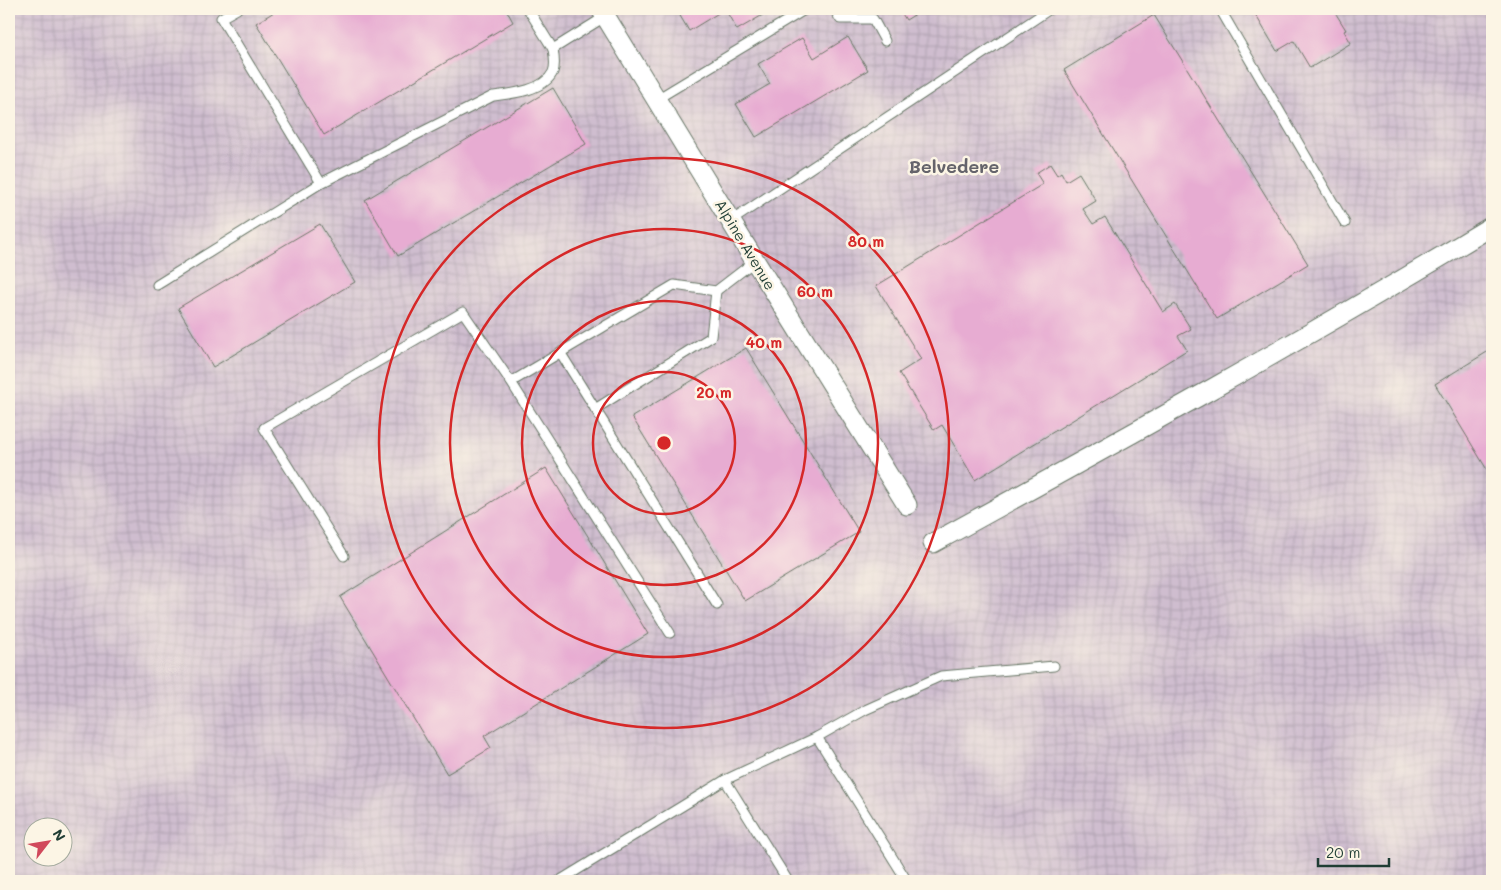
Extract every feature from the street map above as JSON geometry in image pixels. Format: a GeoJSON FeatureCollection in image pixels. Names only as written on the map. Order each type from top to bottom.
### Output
{"type":"FeatureCollection","features":[{"type":"Feature","properties":{"kind":"street","name":"Alpine Avenue"},"geometry":{"type":"LineString","coordinates":[[603,12],[907,505]]}},
{"type":"Feature","properties":{"kind":"street"},"geometry":{"type":"LineString","coordinates":[[933,543],[1159,418],[1492,226]]}},
{"type":"Feature","properties":{"kind":"lane"},"geometry":{"type":"LineString","coordinates":[[237,9],[221,18],[321,183]]}},
{"type":"Feature","properties":{"kind":"lane"},"geometry":{"type":"LineString","coordinates":[[157,285],[321,183],[493,96],[516,94],[538,85],[550,77],[554,71],[553,49],[528,9]]}},
{"type":"Feature","properties":{"kind":"lane"},"geometry":{"type":"LineString","coordinates":[[657,99],[806,9]]}},
{"type":"Feature","properties":{"kind":"lane"},"geometry":{"type":"LineString","coordinates":[[834,9],[840,19],[873,19],[886,41]]}},
{"type":"Feature","properties":{"kind":"lane"},"geometry":{"type":"LineString","coordinates":[[731,221],[1050,9]]}},
{"type":"Feature","properties":{"kind":"lane"},"geometry":{"type":"LineString","coordinates":[[1220,9],[1345,223]]}},
{"type":"Feature","properties":{"kind":"lane"},"geometry":{"type":"LineString","coordinates":[[553,49],[603,12]]}},
{"type":"Feature","properties":{"kind":"lane"},"geometry":{"type":"LineString","coordinates":[[595,409],[710,337],[716,291],[755,261]]}},
{"type":"Feature","properties":{"kind":"lane"},"geometry":{"type":"LineString","coordinates":[[511,382],[674,285],[716,291]]}},
{"type":"Feature","properties":{"kind":"lane"},"geometry":{"type":"LineString","coordinates":[[344,556],[264,428],[463,312],[511,382],[670,633]]}},
{"type":"Feature","properties":{"kind":"lane"},"geometry":{"type":"LineString","coordinates":[[560,352],[717,605]]}},
{"type":"Feature","properties":{"kind":"lane"},"geometry":{"type":"LineString","coordinates":[[559,881],[725,780],[818,736],[865,710],[941,676],[1054,666]]}},
{"type":"Feature","properties":{"kind":"lane"},"geometry":{"type":"LineString","coordinates":[[818,736],[907,881]]}},
{"type":"Feature","properties":{"kind":"lane"},"geometry":{"type":"LineString","coordinates":[[725,780],[788,881]]}},
{"type":"Feature","properties":{"kind":"shaded area"},"geometry":{"type":"Polygon","coordinates":[[[9,9],[1492,9],[1492,881],[9,881],[9,9]]]}},
{"type":"Feature","properties":{"kind":"building"},"geometry":{"type":"Polygon","coordinates":[[[279,9],[506,9],[513,22],[324,135],[256,23],[279,9]]]}},
{"type":"Feature","properties":{"kind":"building"},"geometry":{"type":"Polygon","coordinates":[[[676,9],[725,9],[689,31],[676,9]]]}},
{"type":"Feature","properties":{"kind":"building"},"geometry":{"type":"Polygon","coordinates":[[[725,9],[773,9],[737,30],[725,9]]]}},
{"type":"Feature","properties":{"kind":"building"},"geometry":{"type":"Polygon","coordinates":[[[899,9],[924,9],[906,20],[899,9]]]}},
{"type":"Feature","properties":{"kind":"building"},"geometry":{"type":"Polygon","coordinates":[[[1252,9],[1333,9],[1346,30],[1344,31],[1351,43],[1310,68],[1294,41],[1277,51],[1252,9]]]}},
{"type":"Feature","properties":{"kind":"building"},"geometry":{"type":"Polygon","coordinates":[[[1154,15],[1308,264],[1217,319],[1064,70],[1154,15]]]}},
{"type":"Feature","properties":{"kind":"building"},"geometry":{"type":"Polygon","coordinates":[[[848,37],[868,70],[756,137],[736,104],[770,84],[758,64],[802,38],[814,58],[848,37]]]}},
{"type":"Feature","properties":{"kind":"building"},"geometry":{"type":"Polygon","coordinates":[[[553,88],[586,144],[398,256],[365,200],[553,88]]]}},
{"type":"Feature","properties":{"kind":"building"},"geometry":{"type":"Polygon","coordinates":[[[1050,164],[1057,175],[1061,172],[1066,181],[1079,173],[1096,201],[1083,209],[1093,224],[1105,217],[1163,312],[1175,304],[1191,329],[1178,336],[1187,350],[975,480],[942,425],[934,430],[899,373],[921,359],[876,286],[1043,184],[1036,173],[1050,164]]]}},
{"type":"Feature","properties":{"kind":"building"},"geometry":{"type":"Polygon","coordinates":[[[320,224],[355,282],[213,367],[178,308],[320,224]]]}},
{"type":"Feature","properties":{"kind":"building"},"geometry":{"type":"Polygon","coordinates":[[[746,348],[859,532],[745,601],[632,417],[746,348]]]}},
{"type":"Feature","properties":{"kind":"building"},"geometry":{"type":"Polygon","coordinates":[[[1492,349],[1492,470],[1489,473],[1435,384],[1492,349]]]}},
{"type":"Feature","properties":{"kind":"building"},"geometry":{"type":"Polygon","coordinates":[[[546,468],[648,634],[484,736],[491,748],[447,774],[340,597],[546,468]]]}},
{"type":"Feature","properties":{"kind":"district","name":"Belvedere"},"geometry":{"type":"Point","coordinates":[954,167]}}]}
